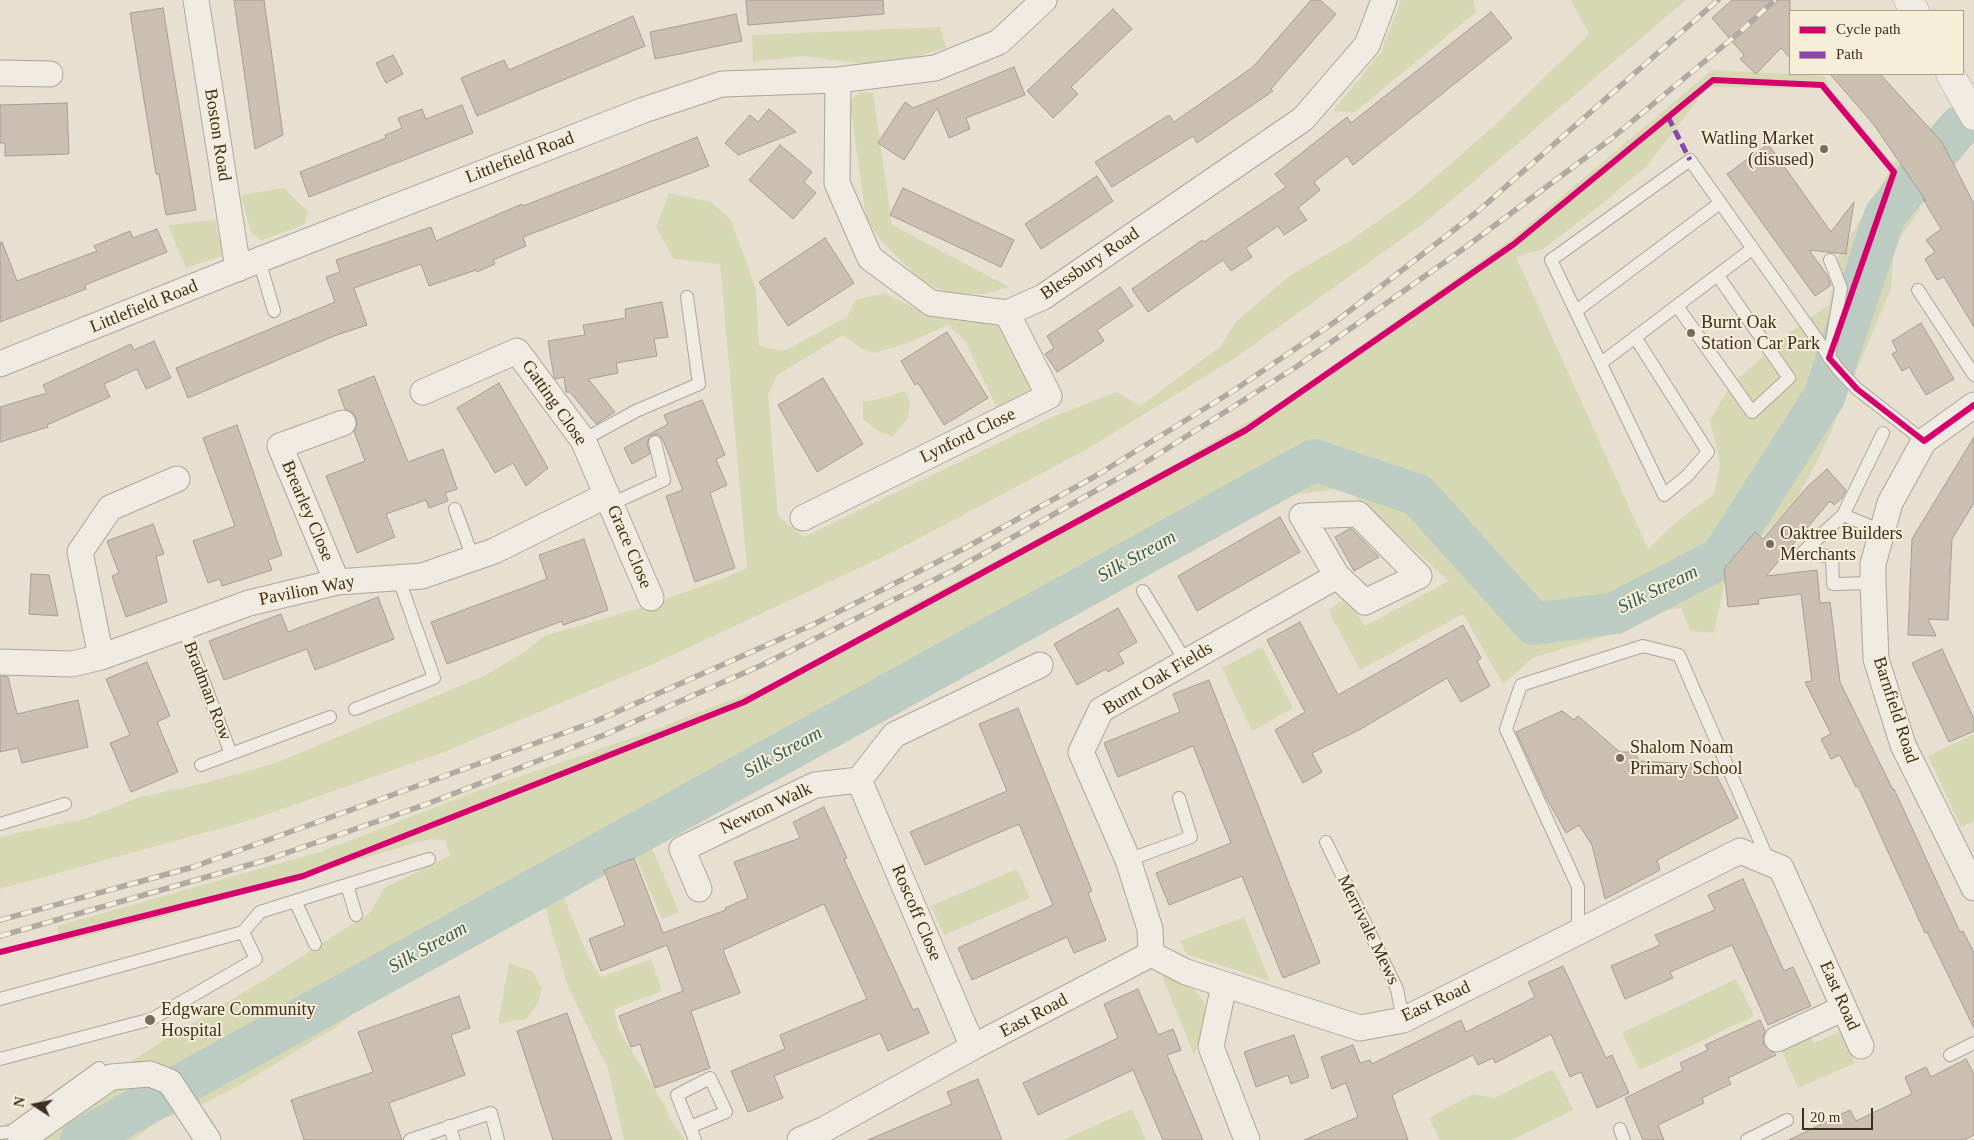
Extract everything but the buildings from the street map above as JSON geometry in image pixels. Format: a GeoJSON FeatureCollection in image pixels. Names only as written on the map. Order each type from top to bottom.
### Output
{"type":"FeatureCollection","features":[{"type":"Feature","properties":{"kind":"street","name":"Boston Road"},"geometry":{"type":"LineString","coordinates":[[196,0],[249,264]]}},
{"type":"Feature","properties":{"kind":"street","name":"Littlefield Road"},"geometry":{"type":"LineString","coordinates":[[0,364],[249,264],[644,110],[722,84],[838,80],[935,68],[999,42],[1044,0]]}},
{"type":"Feature","properties":{"kind":"street","name":"Blessbury Road"},"geometry":{"type":"LineString","coordinates":[[1007,313],[1043,297],[1303,119],[1367,45],[1384,0]]}},
{"type":"Feature","properties":{"kind":"street"},"geometry":{"type":"LineString","coordinates":[[0,73],[50,74]]}},
{"type":"Feature","properties":{"kind":"street"},"geometry":{"type":"LineString","coordinates":[[1951,75],[1974,116]]}},
{"type":"Feature","properties":{"kind":"street"},"geometry":{"type":"LineString","coordinates":[[838,80],[837,183],[870,258],[930,302],[1007,313]]}},
{"type":"Feature","properties":{"kind":"street","name":"Lynford Close"},"geometry":{"type":"LineString","coordinates":[[803,518],[1049,396],[1007,313]]}},
{"type":"Feature","properties":{"kind":"street","name":"Gatting Close"},"geometry":{"type":"LineString","coordinates":[[423,392],[516,351],[583,440],[609,499]]}},
{"type":"Feature","properties":{"kind":"street","name":"Barnfield Road"},"geometry":{"type":"LineString","coordinates":[[1974,405],[1924,441],[1890,504],[1873,564],[1876,659],[1903,745],[1974,888]]}},
{"type":"Feature","properties":{"kind":"street","name":"Brearley Close"},"geometry":{"type":"LineString","coordinates":[[337,582],[280,446],[343,423]]}},
{"type":"Feature","properties":{"kind":"street"},"geometry":{"type":"LineString","coordinates":[[101,657],[80,552],[110,508],[176,479]]}},
{"type":"Feature","properties":{"kind":"street","name":"Pavilion Way"},"geometry":{"type":"LineString","coordinates":[[0,662],[72,664],[101,657],[249,603],[337,582],[422,576],[494,551],[609,499]]}},
{"type":"Feature","properties":{"kind":"street","name":"Grace Close"},"geometry":{"type":"LineString","coordinates":[[609,499],[651,598]]}},
{"type":"Feature","properties":{"kind":"street","name":"Burnt Oak Fields"},"geometry":{"type":"LineString","coordinates":[[1151,954],[1150,929],[1128,860],[1081,752],[1101,710],[1337,576]]}},
{"type":"Feature","properties":{"kind":"street"},"geometry":{"type":"LineString","coordinates":[[858,780],[894,735],[1040,666]]}},
{"type":"Feature","properties":{"kind":"street","name":"Newton Walk"},"geometry":{"type":"LineString","coordinates":[[699,890],[682,849],[815,785],[858,780]]}},
{"type":"Feature","properties":{"kind":"street","name":"Roscoff Close"},"geometry":{"type":"LineString","coordinates":[[858,780],[974,1047]]}},
{"type":"Feature","properties":{"kind":"street","name":"East Road"},"geometry":{"type":"LineString","coordinates":[[800,1140],[824,1135],[974,1047],[1151,954],[1186,972],[1360,1028],[1403,1020],[1740,851],[1781,868],[1861,1046]]}},
{"type":"Feature","properties":{"kind":"street"},"geometry":{"type":"LineString","coordinates":[[1224,985],[1211,1047],[1247,1140]]}},
{"type":"Feature","properties":{"kind":"street"},"geometry":{"type":"LineString","coordinates":[[1777,1040],[1844,1008]]}},
{"type":"Feature","properties":{"kind":"street"},"geometry":{"type":"LineString","coordinates":[[21,1140],[111,1077],[150,1074],[176,1092],[208,1140]]}},
{"type":"Feature","properties":{"kind":"lane"},"geometry":{"type":"LineString","coordinates":[[1635,337],[1708,452],[1688,476],[1664,495],[1552,260],[1690,160],[1838,368],[1858,389],[1924,441]]}},
{"type":"Feature","properties":{"kind":"lane"},"geometry":{"type":"LineString","coordinates":[[1576,311],[1720,204]]}},
{"type":"Feature","properties":{"kind":"lane"},"geometry":{"type":"LineString","coordinates":[[1601,364],[1752,249]]}},
{"type":"Feature","properties":{"kind":"lane"},"geometry":{"type":"LineString","coordinates":[[1830,260],[1841,288],[1830,358]]}},
{"type":"Feature","properties":{"kind":"lane"},"geometry":{"type":"LineString","coordinates":[[249,264],[274,311]]}},
{"type":"Feature","properties":{"kind":"lane"},"geometry":{"type":"LineString","coordinates":[[1677,306],[1752,412],[1789,378],[1718,276]]}},
{"type":"Feature","properties":{"kind":"lane"},"geometry":{"type":"LineString","coordinates":[[1918,290],[1974,375]]}},
{"type":"Feature","properties":{"kind":"lane"},"geometry":{"type":"LineString","coordinates":[[583,440],[636,411],[699,384],[687,297]]}},
{"type":"Feature","properties":{"kind":"lane"},"geometry":{"type":"LineString","coordinates":[[1873,584],[1833,584],[1832,557],[1803,552],[1843,514],[1882,433]]}},
{"type":"Feature","properties":{"kind":"lane"},"geometry":{"type":"LineString","coordinates":[[609,499],[664,480],[655,442]]}},
{"type":"Feature","properties":{"kind":"lane"},"geometry":{"type":"LineString","coordinates":[[454,509],[473,558]]}},
{"type":"Feature","properties":{"kind":"lane"},"geometry":{"type":"LineString","coordinates":[[1843,514],[1882,531]]}},
{"type":"Feature","properties":{"kind":"lane"},"geometry":{"type":"LineString","coordinates":[[355,709],[434,678],[398,577]]}},
{"type":"Feature","properties":{"kind":"lane"},"geometry":{"type":"LineString","coordinates":[[1143,591],[1186,662]]}},
{"type":"Feature","properties":{"kind":"lane","name":"Bradman Row"},"geometry":{"type":"LineString","coordinates":[[183,627],[230,754]]}},
{"type":"Feature","properties":{"kind":"lane"},"geometry":{"type":"LineString","coordinates":[[1578,932],[1578,887],[1506,729],[1521,685],[1643,646],[1679,656],[1769,862]]}},
{"type":"Feature","properties":{"kind":"lane"},"geometry":{"type":"LineString","coordinates":[[201,765],[330,717]]}},
{"type":"Feature","properties":{"kind":"lane"},"geometry":{"type":"LineString","coordinates":[[1128,860],[1191,837],[1179,798]]}},
{"type":"Feature","properties":{"kind":"lane"},"geometry":{"type":"LineString","coordinates":[[0,824],[65,804]]}},
{"type":"Feature","properties":{"kind":"lane","name":"Merrivale Mews"},"geometry":{"type":"LineString","coordinates":[[1326,842],[1397,989],[1403,1020]]}},
{"type":"Feature","properties":{"kind":"lane"},"geometry":{"type":"LineString","coordinates":[[0,999],[243,932],[260,912],[429,859]]}},
{"type":"Feature","properties":{"kind":"lane"},"geometry":{"type":"LineString","coordinates":[[348,885],[356,915]]}},
{"type":"Feature","properties":{"kind":"lane"},"geometry":{"type":"LineString","coordinates":[[295,901],[315,944]]}},
{"type":"Feature","properties":{"kind":"lane"},"geometry":{"type":"LineString","coordinates":[[0,1059],[152,1019],[256,958],[243,932]]}},
{"type":"Feature","properties":{"kind":"lane"},"geometry":{"type":"LineString","coordinates":[[1950,1055],[1974,1043]]}},
{"type":"Feature","properties":{"kind":"lane"},"geometry":{"type":"LineString","coordinates":[[0,1133],[10,1132],[99,1068]]}},
{"type":"Feature","properties":{"kind":"lane"},"geometry":{"type":"LineString","coordinates":[[410,1140],[491,1113],[498,1140]]}},
{"type":"Feature","properties":{"kind":"lane"},"geometry":{"type":"LineString","coordinates":[[1747,1140],[1787,1120]]}},
{"type":"Feature","properties":{"kind":"lane"},"geometry":{"type":"LineString","coordinates":[[449,1126],[454,1140]]}},
{"type":"Feature","properties":{"kind":"lane"},"geometry":{"type":"LineString","coordinates":[[690,1127],[695,1140]]}},
{"type":"Feature","properties":{"kind":"green space"},"geometry":{"type":"Polygon","coordinates":[[[1401,0],[1473,0],[1476,12],[1355,112],[1333,111],[1381,52],[1401,0]]]}},
{"type":"Feature","properties":{"kind":"green space"},"geometry":{"type":"Polygon","coordinates":[[[1571,0],[1686,0],[1427,221],[1235,358],[1084,451],[891,553],[651,665],[444,752],[251,820],[0,889],[0,837],[87,818],[140,797],[210,782],[278,762],[484,676],[526,651],[544,636],[650,605],[747,568],[720,264],[674,259],[656,227],[669,193],[711,202],[731,220],[756,289],[759,346],[784,351],[847,317],[855,300],[885,293],[928,315],[998,320],[1036,393],[998,410],[965,341],[948,325],[907,343],[875,353],[860,348],[843,335],[777,375],[768,394],[778,516],[804,537],[1050,418],[1116,392],[1140,405],[1128,415],[1220,347],[1236,322],[1288,277],[1348,242],[1411,198],[1493,127],[1589,34],[1571,0]]]}},
{"type":"Feature","properties":{"kind":"green space"},"geometry":{"type":"Polygon","coordinates":[[[940,27],[946,48],[900,61],[866,64],[802,56],[753,62],[752,35],[940,27]]]}},
{"type":"Feature","properties":{"kind":"green space"},"geometry":{"type":"Polygon","coordinates":[[[1712,70],[1824,76],[1829,85],[1787,88],[1708,87],[1646,167],[1543,249],[1516,257],[1648,549],[1676,522],[1714,494],[1720,464],[1710,420],[1731,385],[1790,332],[1829,305],[1838,257],[1896,160],[1920,210],[1894,246],[1891,289],[1822,452],[1794,504],[1726,576],[1714,633],[1690,631],[1681,608],[1668,610],[1590,641],[1534,657],[1503,684],[1463,614],[1360,670],[1328,610],[1346,598],[1365,626],[1449,581],[1345,488],[1290,495],[558,885],[589,958],[601,977],[651,959],[662,991],[614,1009],[618,1028],[664,1104],[670,1119],[685,1140],[624,1140],[608,1069],[568,987],[545,907],[539,895],[500,916],[470,939],[370,1000],[338,1026],[240,1085],[184,1113],[160,1119],[133,1140],[0,1140],[0,1130],[6,1123],[28,1129],[161,1042],[279,971],[371,912],[384,888],[450,856],[445,840],[429,839],[164,917],[58,943],[58,926],[323,851],[475,792],[649,732],[758,689],[747,700],[911,606],[1134,487],[1272,408],[1509,241],[1712,70]]]}},
{"type":"Feature","properties":{"kind":"green space"},"geometry":{"type":"Polygon","coordinates":[[[859,92],[873,93],[892,225],[1009,287],[984,294],[954,294],[924,284],[881,241],[866,218],[850,102],[859,92]]]}},
{"type":"Feature","properties":{"kind":"green space"},"geometry":{"type":"Polygon","coordinates":[[[284,188],[308,212],[304,225],[262,240],[251,233],[241,195],[284,188]]]}},
{"type":"Feature","properties":{"kind":"green space"},"geometry":{"type":"Polygon","coordinates":[[[215,220],[223,256],[186,268],[168,225],[215,220]]]}},
{"type":"Feature","properties":{"kind":"green space"},"geometry":{"type":"Polygon","coordinates":[[[905,391],[910,402],[908,418],[893,436],[879,432],[863,419],[863,402],[905,391]]]}},
{"type":"Feature","properties":{"kind":"green space"},"geometry":{"type":"Polygon","coordinates":[[[1262,647],[1293,708],[1252,731],[1222,668],[1262,647]]]}},
{"type":"Feature","properties":{"kind":"green space"},"geometry":{"type":"Polygon","coordinates":[[[1974,734],[1974,821],[1961,827],[1928,756],[1974,734]]]}},
{"type":"Feature","properties":{"kind":"green space"},"geometry":{"type":"Polygon","coordinates":[[[649,841],[679,912],[662,919],[632,848],[649,841]]]}},
{"type":"Feature","properties":{"kind":"green space"},"geometry":{"type":"Polygon","coordinates":[[[1017,869],[1030,898],[944,935],[931,906],[1017,869]]]}},
{"type":"Feature","properties":{"kind":"green space"},"geometry":{"type":"Polygon","coordinates":[[[1244,917],[1270,981],[1186,954],[1180,941],[1244,917]]]}},
{"type":"Feature","properties":{"kind":"green space"},"geometry":{"type":"Polygon","coordinates":[[[509,963],[533,972],[542,989],[538,1003],[526,1019],[498,1024],[509,963]]]}},
{"type":"Feature","properties":{"kind":"green space"},"geometry":{"type":"Polygon","coordinates":[[[1162,976],[1189,983],[1204,1001],[1206,1019],[1194,1055],[1162,976]]]}},
{"type":"Feature","properties":{"kind":"green space"},"geometry":{"type":"Polygon","coordinates":[[[1736,979],[1754,1016],[1640,1070],[1622,1033],[1736,979]]]}},
{"type":"Feature","properties":{"kind":"green space"},"geometry":{"type":"Polygon","coordinates":[[[1841,1031],[1855,1063],[1798,1088],[1780,1047],[1809,1034],[1814,1043],[1841,1031]]]}},
{"type":"Feature","properties":{"kind":"green space"},"geometry":{"type":"Polygon","coordinates":[[[1553,1069],[1573,1110],[1512,1140],[1440,1140],[1429,1118],[1473,1094],[1494,1098],[1553,1069]]]}},
{"type":"Feature","properties":{"kind":"green space"},"geometry":{"type":"Polygon","coordinates":[[[1132,1109],[1146,1140],[1063,1140],[1132,1109]]]}},
{"type":"Feature","properties":{"kind":"waterway","name":"Silk Stream"},"geometry":{"type":"LineString","coordinates":[[81,1140],[1314,460],[1418,495],[1534,624],[1615,613],[1721,558],[1824,397],[1885,215],[1959,127]]}},
{"type":"Feature","properties":{"kind":"railway"},"geometry":{"type":"LineString","coordinates":[[0,920],[193,867],[594,722],[814,624],[967,547],[1094,477],[1233,391],[1339,319],[1477,212],[1718,0]]}},
{"type":"Feature","properties":{"kind":"railway"},"geometry":{"type":"LineString","coordinates":[[0,936],[266,860],[427,804],[604,735],[762,665],[956,569],[1138,467],[1296,367],[1459,252],[1612,138],[1740,32],[1775,0]]}},
{"type":"Feature","properties":{"kind":"marked path"},"geometry":{"type":"LineString","coordinates":[[1668,117],[1690,160]]}},
{"type":"Feature","properties":{"kind":"cycle path"},"geometry":{"type":"LineString","coordinates":[[0,952],[303,876],[744,702],[1246,430],[1514,244],[1713,80],[1822,85],[1894,172],[1829,358],[1857,389],[1924,441],[1974,405]]}},
{"type":"Feature","properties":{"kind":"place","name":"Watling Market (disused)"},"geometry":{"type":"Point","coordinates":[1824,149]}},
{"type":"Feature","properties":{"kind":"place","name":"Burnt Oak Station Car Park"},"geometry":{"type":"Point","coordinates":[1691,333]}},
{"type":"Feature","properties":{"kind":"place","name":"Oaktree Builders Merchants"},"geometry":{"type":"Point","coordinates":[1770,544]}},
{"type":"Feature","properties":{"kind":"place","name":"Shalom Noam Primary School"},"geometry":{"type":"Point","coordinates":[1620,758]}},
{"type":"Feature","properties":{"kind":"place","name":"Edgware Community Hospital"},"geometry":{"type":"Point","coordinates":[150,1020]}}]}
